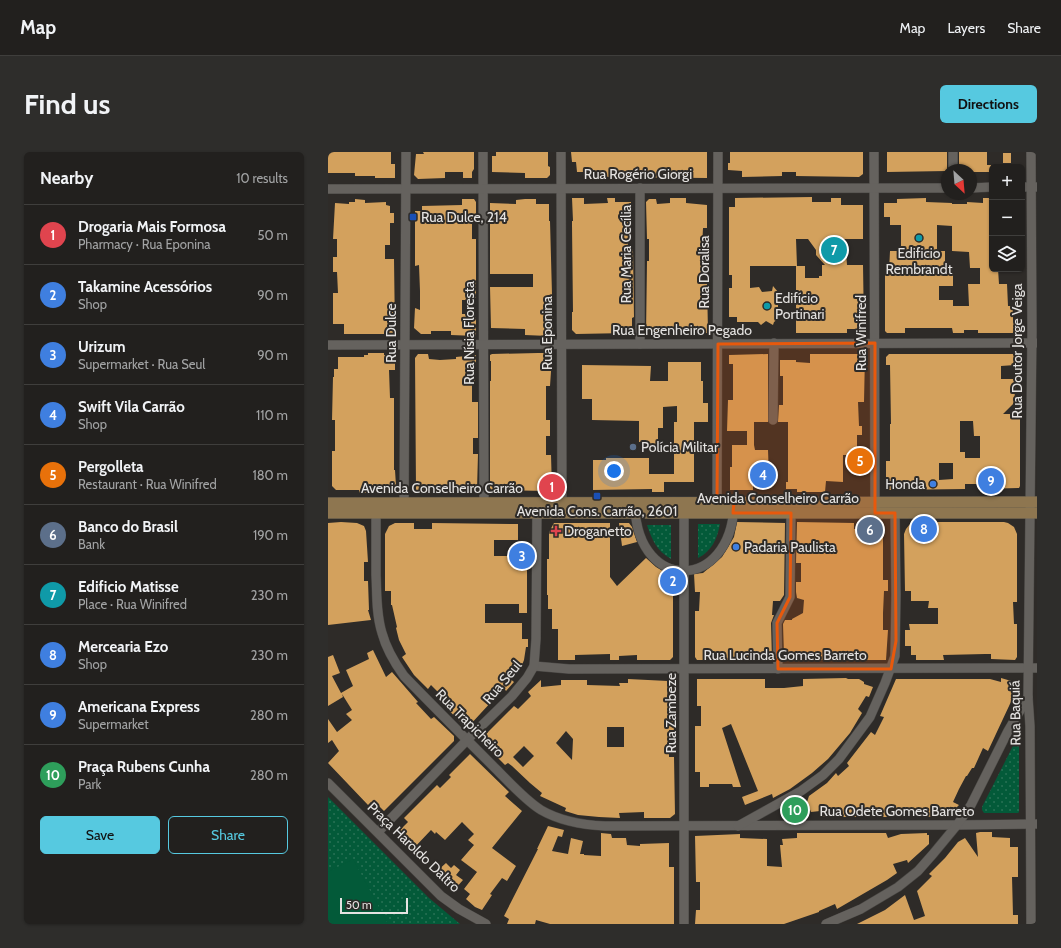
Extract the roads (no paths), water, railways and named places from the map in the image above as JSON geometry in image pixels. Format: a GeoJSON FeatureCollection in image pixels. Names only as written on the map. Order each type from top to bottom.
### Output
{"type":"FeatureCollection","features":[{"type":"Feature","properties":{"kind":"main road","name":"Avenida Conselheiro Carrão"},"geometry":{"type":"LineString","coordinates":[[328,503],[376,508],[1034,507]]}},
{"type":"Feature","properties":{"kind":"main road","name":"Avenida Conselheiro Carrão"},"geometry":{"type":"LineString","coordinates":[[734,508],[791,513],[875,508],[896,514],[1034,507]]}},
{"type":"Feature","properties":{"kind":"main road","name":"Avenida Conselheiro Carrão"},"geometry":{"type":"LineString","coordinates":[[328,513],[376,508]]}},
{"type":"Feature","properties":{"kind":"street","name":"Rua Dulce"},"geometry":{"type":"LineString","coordinates":[[404,508],[406,152]]}},
{"type":"Feature","properties":{"kind":"street","name":"Rua Nísia Floresta"},"geometry":{"type":"LineString","coordinates":[[483,152],[484,508]]}},
{"type":"Feature","properties":{"kind":"street","name":"Rua Eponina"},"geometry":{"type":"LineString","coordinates":[[562,152],[562,508]]}},
{"type":"Feature","properties":{"kind":"street","name":"Rua Doralisa"},"geometry":{"type":"LineString","coordinates":[[717,508],[718,152]]}},
{"type":"Feature","properties":{"kind":"street","name":"Rua Winifred"},"geometry":{"type":"LineString","coordinates":[[874,152],[875,508]]}},
{"type":"Feature","properties":{"kind":"street"},"geometry":{"type":"LineString","coordinates":[[953,152],[953,164]]}},
{"type":"Feature","properties":{"kind":"street","name":"Rua Doutor Jorge Veiga"},"geometry":{"type":"LineString","coordinates":[[1032,152],[1034,187],[1035,343],[1034,507]]}},
{"type":"Feature","properties":{"kind":"street"},"geometry":{"type":"LineString","coordinates":[[977,188],[989,187]]}},
{"type":"Feature","properties":{"kind":"street","name":"Rua Maria Cecília"},"geometry":{"type":"LineString","coordinates":[[640,188],[640,344]]}},
{"type":"Feature","properties":{"kind":"street","name":"Rua Rogério Giorgi"},"geometry":{"type":"LineString","coordinates":[[328,189],[941,188]]}},
{"type":"Feature","properties":{"kind":"street"},"geometry":{"type":"LineString","coordinates":[[773,420],[774,343]]}},
{"type":"Feature","properties":{"kind":"street","name":"Rua Engenheiro Pegado"},"geometry":{"type":"LineString","coordinates":[[328,345],[1035,343]]}},
{"type":"Feature","properties":{"kind":"street","name":"Rua Baquiá"},"geometry":{"type":"LineString","coordinates":[[1031,924],[1034,824],[1028,697],[1033,668],[1034,507]]}},
{"type":"Feature","properties":{"kind":"street","name":"Rua Trapicheiro"},"geometry":{"type":"LineString","coordinates":[[376,508],[377,600],[379,619],[382,633],[389,651],[396,665],[404,676],[467,740],[540,810],[581,824],[605,826],[685,825]]}},
{"type":"Feature","properties":{"kind":"street","name":"Rua Seul"},"geometry":{"type":"LineString","coordinates":[[378,832],[512,696],[527,678],[534,666],[536,639],[537,508]]}},
{"type":"Feature","properties":{"kind":"street"},"geometry":{"type":"LineString","coordinates":[[635,508],[640,535],[645,546],[655,560],[676,571],[696,569],[716,557],[722,550],[727,539],[734,508]]}},
{"type":"Feature","properties":{"kind":"street","name":"Rua Zambeze"},"geometry":{"type":"LineString","coordinates":[[684,508],[684,924]]}},
{"type":"Feature","properties":{"kind":"street"},"geometry":{"type":"LineString","coordinates":[[778,669],[777,623],[790,597],[791,513]]}},
{"type":"Feature","properties":{"kind":"street"},"geometry":{"type":"LineString","coordinates":[[737,826],[801,791],[823,775],[839,759],[870,717],[891,669],[895,656],[896,514]]}},
{"type":"Feature","properties":{"kind":"street","name":"Rua Lucinda Gomes Barreto"},"geometry":{"type":"LineString","coordinates":[[534,666],[569,669],[1033,668]]}},
{"type":"Feature","properties":{"kind":"street"},"geometry":{"type":"LineString","coordinates":[[826,924],[861,909],[898,887],[918,871],[957,825],[971,805],[1008,731],[1028,697]]}},
{"type":"Feature","properties":{"kind":"street","name":"Praça Haroldo Daltro"},"geometry":{"type":"LineString","coordinates":[[328,783],[441,896],[459,909],[486,924]]}},
{"type":"Feature","properties":{"kind":"street","name":"Rua Odete Gomes Barreto"},"geometry":{"type":"LineString","coordinates":[[685,825],[1034,824]]}},
{"type":"Feature","properties":{"kind":"place","name":"Rua Dulce, 214"},"geometry":{"type":"Point","coordinates":[413,217]}},
{"type":"Feature","properties":{"kind":"place","name":"Edificio Rembrandt"},"geometry":{"type":"Point","coordinates":[919,238]}},
{"type":"Feature","properties":{"kind":"place","name":"Edificio Matisse"},"geometry":{"type":"Point","coordinates":[834,250]}},
{"type":"Feature","properties":{"kind":"place","name":"Edifício Portinari"},"geometry":{"type":"Point","coordinates":[767,306]}},
{"type":"Feature","properties":{"kind":"place","name":"Polícia Militar"},"geometry":{"type":"Point","coordinates":[633,447]}},
{"type":"Feature","properties":{"kind":"place","name":"Pergolleta"},"geometry":{"type":"Point","coordinates":[860,461]}},
{"type":"Feature","properties":{"kind":"place","name":"Swift Vila Carrão"},"geometry":{"type":"Point","coordinates":[763,475]}},
{"type":"Feature","properties":{"kind":"place","name":"Americana Express"},"geometry":{"type":"Point","coordinates":[991,481]}},
{"type":"Feature","properties":{"kind":"place","name":"Honda"},"geometry":{"type":"Point","coordinates":[933,484]}},
{"type":"Feature","properties":{"kind":"place","name":"Drogaria Mais Formosa"},"geometry":{"type":"Point","coordinates":[552,487]}},
{"type":"Feature","properties":{"kind":"place","name":"Avenida Cons. Carrão, 2601"},"geometry":{"type":"Point","coordinates":[597,496]}},
{"type":"Feature","properties":{"kind":"place","name":"Mercearia Ezo"},"geometry":{"type":"Point","coordinates":[924,529]}},
{"type":"Feature","properties":{"kind":"place","name":"Banco do Brasil"},"geometry":{"type":"Point","coordinates":[870,530]}},
{"type":"Feature","properties":{"kind":"place","name":"Droganetto"},"geometry":{"type":"Point","coordinates":[556,531]}},
{"type":"Feature","properties":{"kind":"place","name":"Padaria Paulista"},"geometry":{"type":"Point","coordinates":[736,547]}},
{"type":"Feature","properties":{"kind":"place","name":"Urizum"},"geometry":{"type":"Point","coordinates":[522,556]}},
{"type":"Feature","properties":{"kind":"place","name":"Takamine Acessórios"},"geometry":{"type":"Point","coordinates":[673,581]}},
{"type":"Feature","properties":{"kind":"place","name":"Praça Rubens Cunha"},"geometry":{"type":"Point","coordinates":[795,810]}}]}
